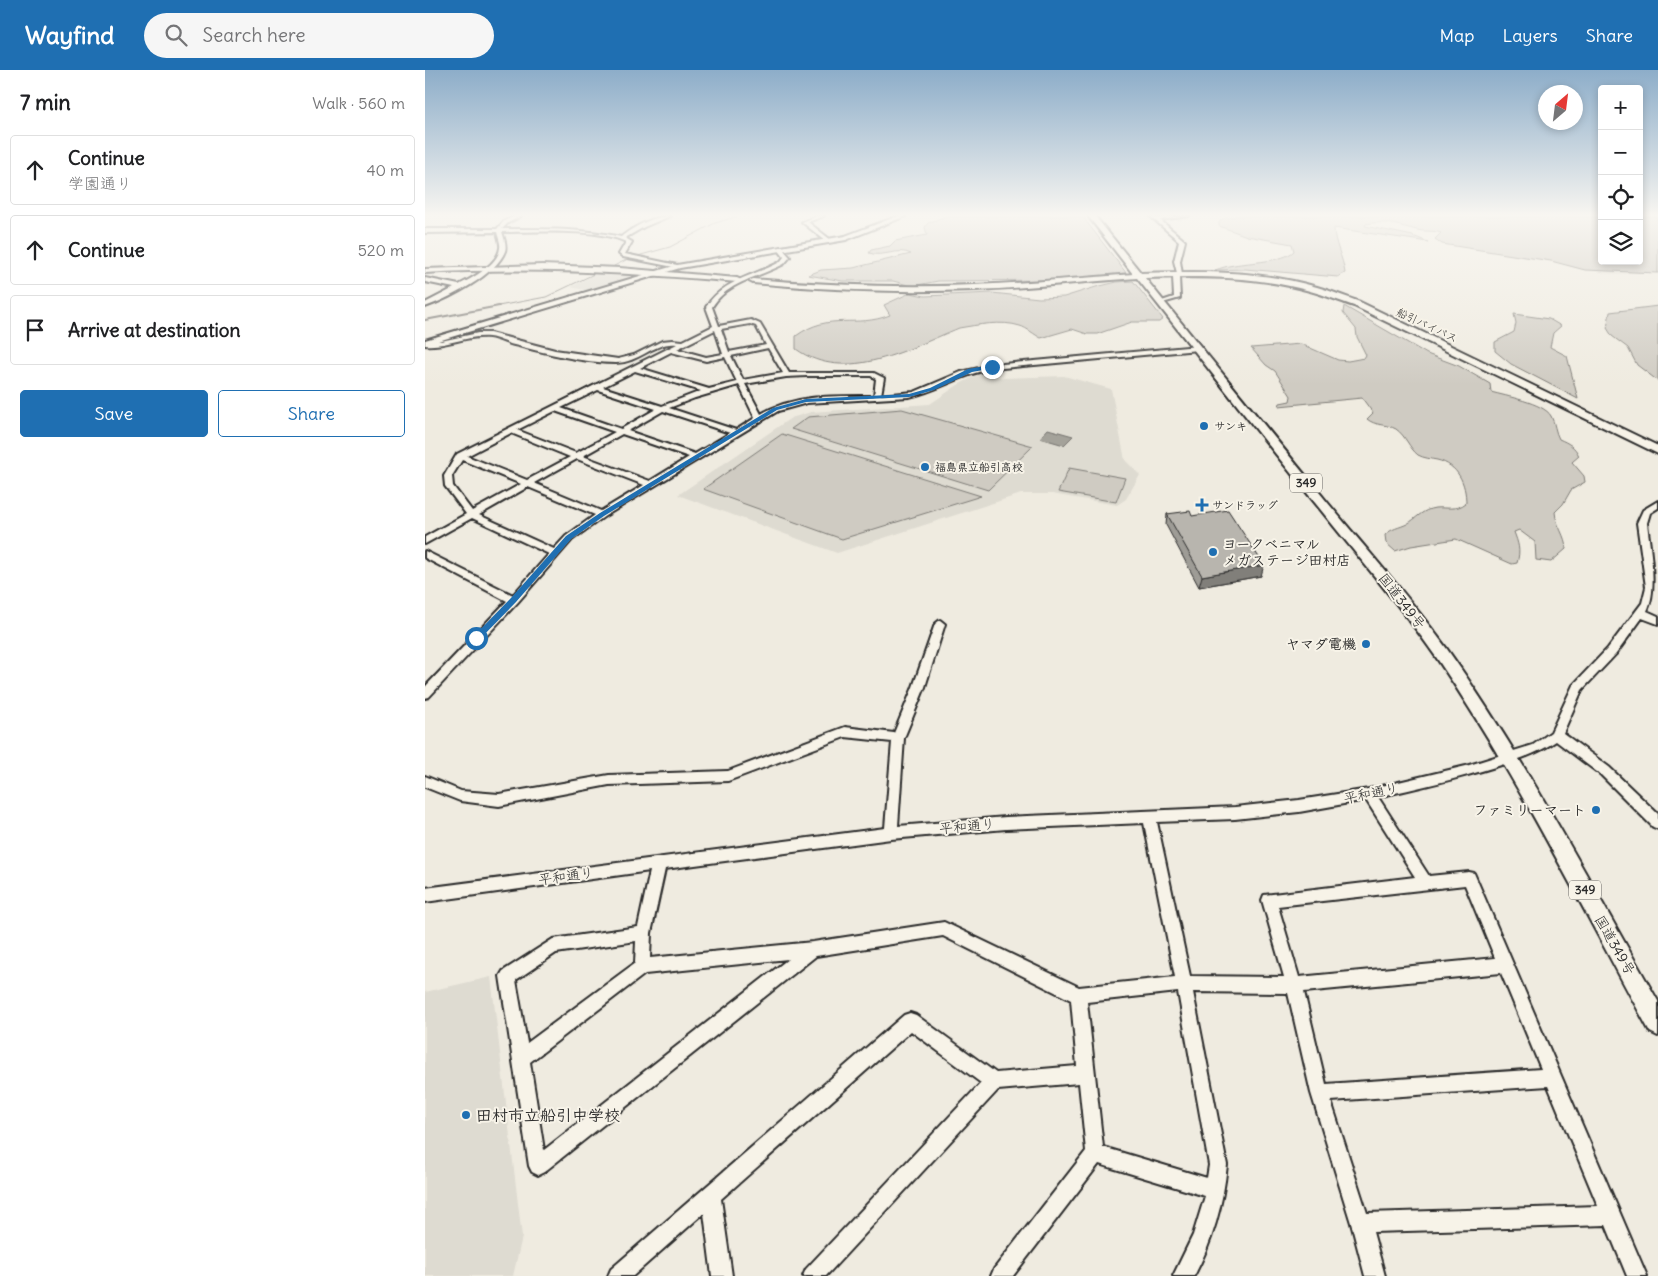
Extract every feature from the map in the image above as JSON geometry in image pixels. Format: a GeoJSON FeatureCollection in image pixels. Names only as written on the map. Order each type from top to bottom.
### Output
{"type":"FeatureCollection","features":[{"type":"Feature","properties":{"kind":"highway"},"geometry":{"type":"LineString","coordinates":[[658,272],[737,280]]}},
{"type":"Feature","properties":{"kind":"highway","name":"国道349号"},"geometry":{"type":"LineString","coordinates":[[1137,272],[1324,506],[1405,603],[1442,654],[1508,758],[1579,879],[1658,1024]]}},
{"type":"Feature","properties":{"kind":"highway","name":"船引バイパス"},"geometry":{"type":"LineString","coordinates":[[753,281],[808,286],[913,289],[1005,286],[1208,273],[1262,278],[1303,286],[1340,297],[1451,348],[1658,450]]}},
{"type":"Feature","properties":{"kind":"main road"},"geometry":{"type":"LineString","coordinates":[[425,343],[654,272]]}},
{"type":"Feature","properties":{"kind":"street"},"geometry":{"type":"LineString","coordinates":[[425,305],[482,272]]}},
{"type":"Feature","properties":{"kind":"street"},"geometry":{"type":"LineString","coordinates":[[759,418],[727,355],[709,308],[715,298],[727,288],[762,272]]}},
{"type":"Feature","properties":{"kind":"street"},"geometry":{"type":"LineString","coordinates":[[1161,302],[1177,298],[1178,275]]}},
{"type":"Feature","properties":{"kind":"street"},"geometry":{"type":"LineString","coordinates":[[425,280],[458,287]]}},
{"type":"Feature","properties":{"kind":"street"},"geometry":{"type":"LineString","coordinates":[[555,553],[470,514],[449,486],[449,476],[460,456],[716,327],[755,323],[759,325],[787,375]]}},
{"type":"Feature","properties":{"kind":"street"},"geometry":{"type":"LineString","coordinates":[[425,343],[437,344],[463,337],[487,335],[520,345],[620,360],[645,354],[660,342],[674,341],[682,344]]}},
{"type":"Feature","properties":{"kind":"street"},"geometry":{"type":"LineString","coordinates":[[671,350],[706,359],[770,346]]}},
{"type":"Feature","properties":{"kind":"street"},"geometry":{"type":"LineString","coordinates":[[425,694],[514,600],[569,538],[602,514],[735,432],[781,406],[797,402],[920,393],[970,370],[1198,348]]}},
{"type":"Feature","properties":{"kind":"street"},"geometry":{"type":"LineString","coordinates":[[633,368],[709,391]]}},
{"type":"Feature","properties":{"kind":"street"},"geometry":{"type":"LineString","coordinates":[[425,541],[470,514],[663,408],[685,398],[709,391],[787,375],[872,374],[880,378],[877,397]]}},
{"type":"Feature","properties":{"kind":"street"},"geometry":{"type":"LineString","coordinates":[[597,387],[735,432]]}},
{"type":"Feature","properties":{"kind":"street"},"geometry":{"type":"LineString","coordinates":[[553,408],[696,456]]}},
{"type":"Feature","properties":{"kind":"street"},"geometry":{"type":"LineString","coordinates":[[509,430],[651,485]]}},
{"type":"Feature","properties":{"kind":"street"},"geometry":{"type":"LineString","coordinates":[[460,456],[602,514]]}},
{"type":"Feature","properties":{"kind":"street"},"geometry":{"type":"LineString","coordinates":[[1658,504],[1646,512],[1642,522],[1651,587],[1647,604],[1612,651],[1577,688],[1555,735],[1605,771],[1658,823]]}},
{"type":"Feature","properties":{"kind":"street"},"geometry":{"type":"LineString","coordinates":[[425,554],[514,600]]}},
{"type":"Feature","properties":{"kind":"street"},"geometry":{"type":"LineString","coordinates":[[1641,613],[1658,620]]}},
{"type":"Feature","properties":{"kind":"street"},"geometry":{"type":"LineString","coordinates":[[891,832],[899,738],[919,687],[940,624]]}},
{"type":"Feature","properties":{"kind":"street"},"geometry":{"type":"LineString","coordinates":[[425,781],[459,796],[499,800],[609,780],[728,776],[845,732],[899,738]]}},
{"type":"Feature","properties":{"kind":"street","name":"平和通り"},"geometry":{"type":"LineString","coordinates":[[425,895],[891,832],[1006,823],[1235,813],[1299,806],[1369,794],[1466,771],[1537,748],[1555,735]]}},
{"type":"Feature","properties":{"kind":"street"},"geometry":{"type":"LineString","coordinates":[[1369,794],[1426,883]]}},
{"type":"Feature","properties":{"kind":"street"},"geometry":{"type":"LineString","coordinates":[[1149,817],[1184,984],[1218,1166],[1216,1190],[1209,1221],[1199,1248],[1183,1276]]}},
{"type":"Feature","properties":{"kind":"street"},"geometry":{"type":"LineString","coordinates":[[642,967],[644,933],[659,864]]}},
{"type":"Feature","properties":{"kind":"street"},"geometry":{"type":"LineString","coordinates":[[1375,1276],[1361,1223],[1320,1093],[1294,985],[1269,900],[1469,878],[1637,1276]]}},
{"type":"Feature","properties":{"kind":"street"},"geometry":{"type":"LineString","coordinates":[[521,1058],[642,967],[813,949],[944,929],[1078,995],[1184,984],[1294,985],[1505,965]]}},
{"type":"Feature","properties":{"kind":"street"},"geometry":{"type":"LineString","coordinates":[[644,933],[553,946],[508,976],[538,1166],[813,949]]}},
{"type":"Feature","properties":{"kind":"street"},"geometry":{"type":"LineString","coordinates":[[1001,1276],[1095,1154],[1078,995]]}},
{"type":"Feature","properties":{"kind":"street"},"geometry":{"type":"LineString","coordinates":[[618,1276],[910,1020],[994,1082],[1087,1074]]}},
{"type":"Feature","properties":{"kind":"street"},"geometry":{"type":"LineString","coordinates":[[1320,1093],[1552,1077]]}},
{"type":"Feature","properties":{"kind":"street"},"geometry":{"type":"LineString","coordinates":[[813,1276],[994,1082]]}},
{"type":"Feature","properties":{"kind":"street"},"geometry":{"type":"LineString","coordinates":[[1095,1154],[1216,1190]]}},
{"type":"Feature","properties":{"kind":"street"},"geometry":{"type":"LineString","coordinates":[[711,1195],[722,1276]]}},
{"type":"Feature","properties":{"kind":"street"},"geometry":{"type":"LineString","coordinates":[[1361,1223],[1611,1215]]}},
{"type":"Feature","properties":{"kind":"shaded area"},"geometry":{"type":"Polygon","coordinates":[[[815,272],[1126,272],[1127,274],[1054,280],[938,281],[912,286],[893,281],[843,281],[808,275],[815,272]]]}},
{"type":"Feature","properties":{"kind":"shaded area"},"geometry":{"type":"Polygon","coordinates":[[[1283,272],[1345,272],[1338,277],[1283,272]]]}},
{"type":"Feature","properties":{"kind":"shaded area"},"geometry":{"type":"Polygon","coordinates":[[[597,273],[622,274],[633,277],[589,291],[571,287],[597,273]]]}},
{"type":"Feature","properties":{"kind":"shaded area"},"geometry":{"type":"Polygon","coordinates":[[[1133,281],[1163,319],[1159,322],[1132,322],[1097,334],[1087,334],[1072,329],[1041,338],[1025,328],[1013,324],[981,324],[959,328],[878,360],[857,363],[836,364],[815,359],[796,349],[796,336],[808,328],[831,322],[865,321],[890,315],[884,305],[910,293],[925,296],[992,293],[1039,298],[1064,297],[1117,282],[1133,281]]]}},
{"type":"Feature","properties":{"kind":"shaded area"},"geometry":{"type":"Polygon","coordinates":[[[1344,306],[1427,354],[1459,366],[1490,384],[1491,392],[1533,404],[1547,411],[1551,416],[1559,439],[1571,445],[1579,456],[1572,462],[1584,476],[1585,482],[1571,490],[1563,504],[1555,512],[1566,549],[1551,562],[1536,560],[1535,542],[1519,530],[1514,532],[1519,547],[1519,554],[1517,563],[1512,564],[1456,539],[1411,546],[1395,551],[1386,543],[1385,535],[1393,529],[1407,524],[1427,510],[1455,508],[1466,503],[1466,496],[1459,476],[1444,462],[1418,455],[1396,429],[1367,419],[1373,413],[1362,398],[1279,406],[1280,403],[1290,401],[1291,396],[1275,371],[1266,365],[1251,348],[1301,344],[1338,360],[1348,361],[1364,358],[1366,355],[1357,337],[1356,329],[1343,313],[1344,306]]]}},
{"type":"Feature","properties":{"kind":"shaded area"},"geometry":{"type":"Polygon","coordinates":[[[1658,306],[1658,381],[1637,365],[1628,348],[1612,336],[1607,328],[1610,312],[1658,306]]]}},
{"type":"Feature","properties":{"kind":"shaded area"},"geometry":{"type":"Polygon","coordinates":[[[1514,314],[1549,319],[1561,326],[1553,333],[1550,347],[1567,356],[1578,399],[1511,364],[1495,351],[1495,342],[1514,332],[1516,323],[1514,314]]]}},
{"type":"Feature","properties":{"kind":"shaded area","name":"福島県立船引高校"},"geometry":{"type":"Polygon","coordinates":[[[984,374],[1005,378],[1064,376],[1111,389],[1125,460],[1140,475],[1126,499],[1117,505],[1052,494],[1021,494],[837,553],[678,495],[791,418],[811,412],[930,404],[958,385],[975,376],[984,374]]]}},
{"type":"Feature","properties":{"kind":"shaded area"},"geometry":{"type":"Polygon","coordinates":[[[902,409],[1033,446],[988,490],[791,429],[808,417],[902,409]]]}},
{"type":"Feature","properties":{"kind":"shaded area"},"geometry":{"type":"Polygon","coordinates":[[[1048,429],[1073,436],[1064,445],[1040,438],[1048,429]]]}},
{"type":"Feature","properties":{"kind":"shaded area"},"geometry":{"type":"Polygon","coordinates":[[[782,434],[981,496],[842,539],[703,489],[782,434]]]}},
{"type":"Feature","properties":{"kind":"shaded area"},"geometry":{"type":"Polygon","coordinates":[[[1069,468],[1125,478],[1116,502],[1058,492],[1069,468]]]}},
{"type":"Feature","properties":{"kind":"shaded area","name":"田村市立船引中学校"},"geometry":{"type":"Polygon","coordinates":[[[491,977],[522,1237],[513,1276],[425,1276],[425,992],[491,977]]]}},
{"type":"Feature","properties":{"kind":"building","name":"ヨークベニマル メガステージ田村店"},"geometry":{"type":"Polygon","coordinates":[[[1228,510],[1264,565],[1202,576],[1167,514],[1190,511],[1192,516],[1228,510]]]}},
{"type":"Feature","properties":{"kind":"waterway"},"geometry":{"type":"LineString","coordinates":[[493,307],[546,297],[594,274]]}},
{"type":"Feature","properties":{"kind":"waterway"},"geometry":{"type":"LineString","coordinates":[[425,320],[499,306]]}},
{"type":"Feature","properties":{"kind":"place","name":"サンキ"},"geometry":{"type":"Point","coordinates":[1204,426]}},
{"type":"Feature","properties":{"kind":"place","name":"福島県立船引高校"},"geometry":{"type":"Point","coordinates":[925,467]}},
{"type":"Feature","properties":{"kind":"place","name":"サンドラッグ"},"geometry":{"type":"Point","coordinates":[1202,505]}},
{"type":"Feature","properties":{"kind":"place","name":"ヨークベニマル メガステージ田村店"},"geometry":{"type":"Point","coordinates":[1213,552]}},
{"type":"Feature","properties":{"kind":"place","name":"ヤマダ電機"},"geometry":{"type":"Point","coordinates":[1366,644]}},
{"type":"Feature","properties":{"kind":"place","name":"ファミリーマート"},"geometry":{"type":"Point","coordinates":[1596,810]}},
{"type":"Feature","properties":{"kind":"place","name":"田村市立船引中学校"},"geometry":{"type":"Point","coordinates":[466,1115]}},
{"type":"Feature","properties":{"kind":"route"},"geometry":{"type":"LineString","coordinates":[[476,638],[514,600],[569,538],[602,514],[775,409],[806,400],[897,396],[920,393],[970,370],[992,367]]}}]}
